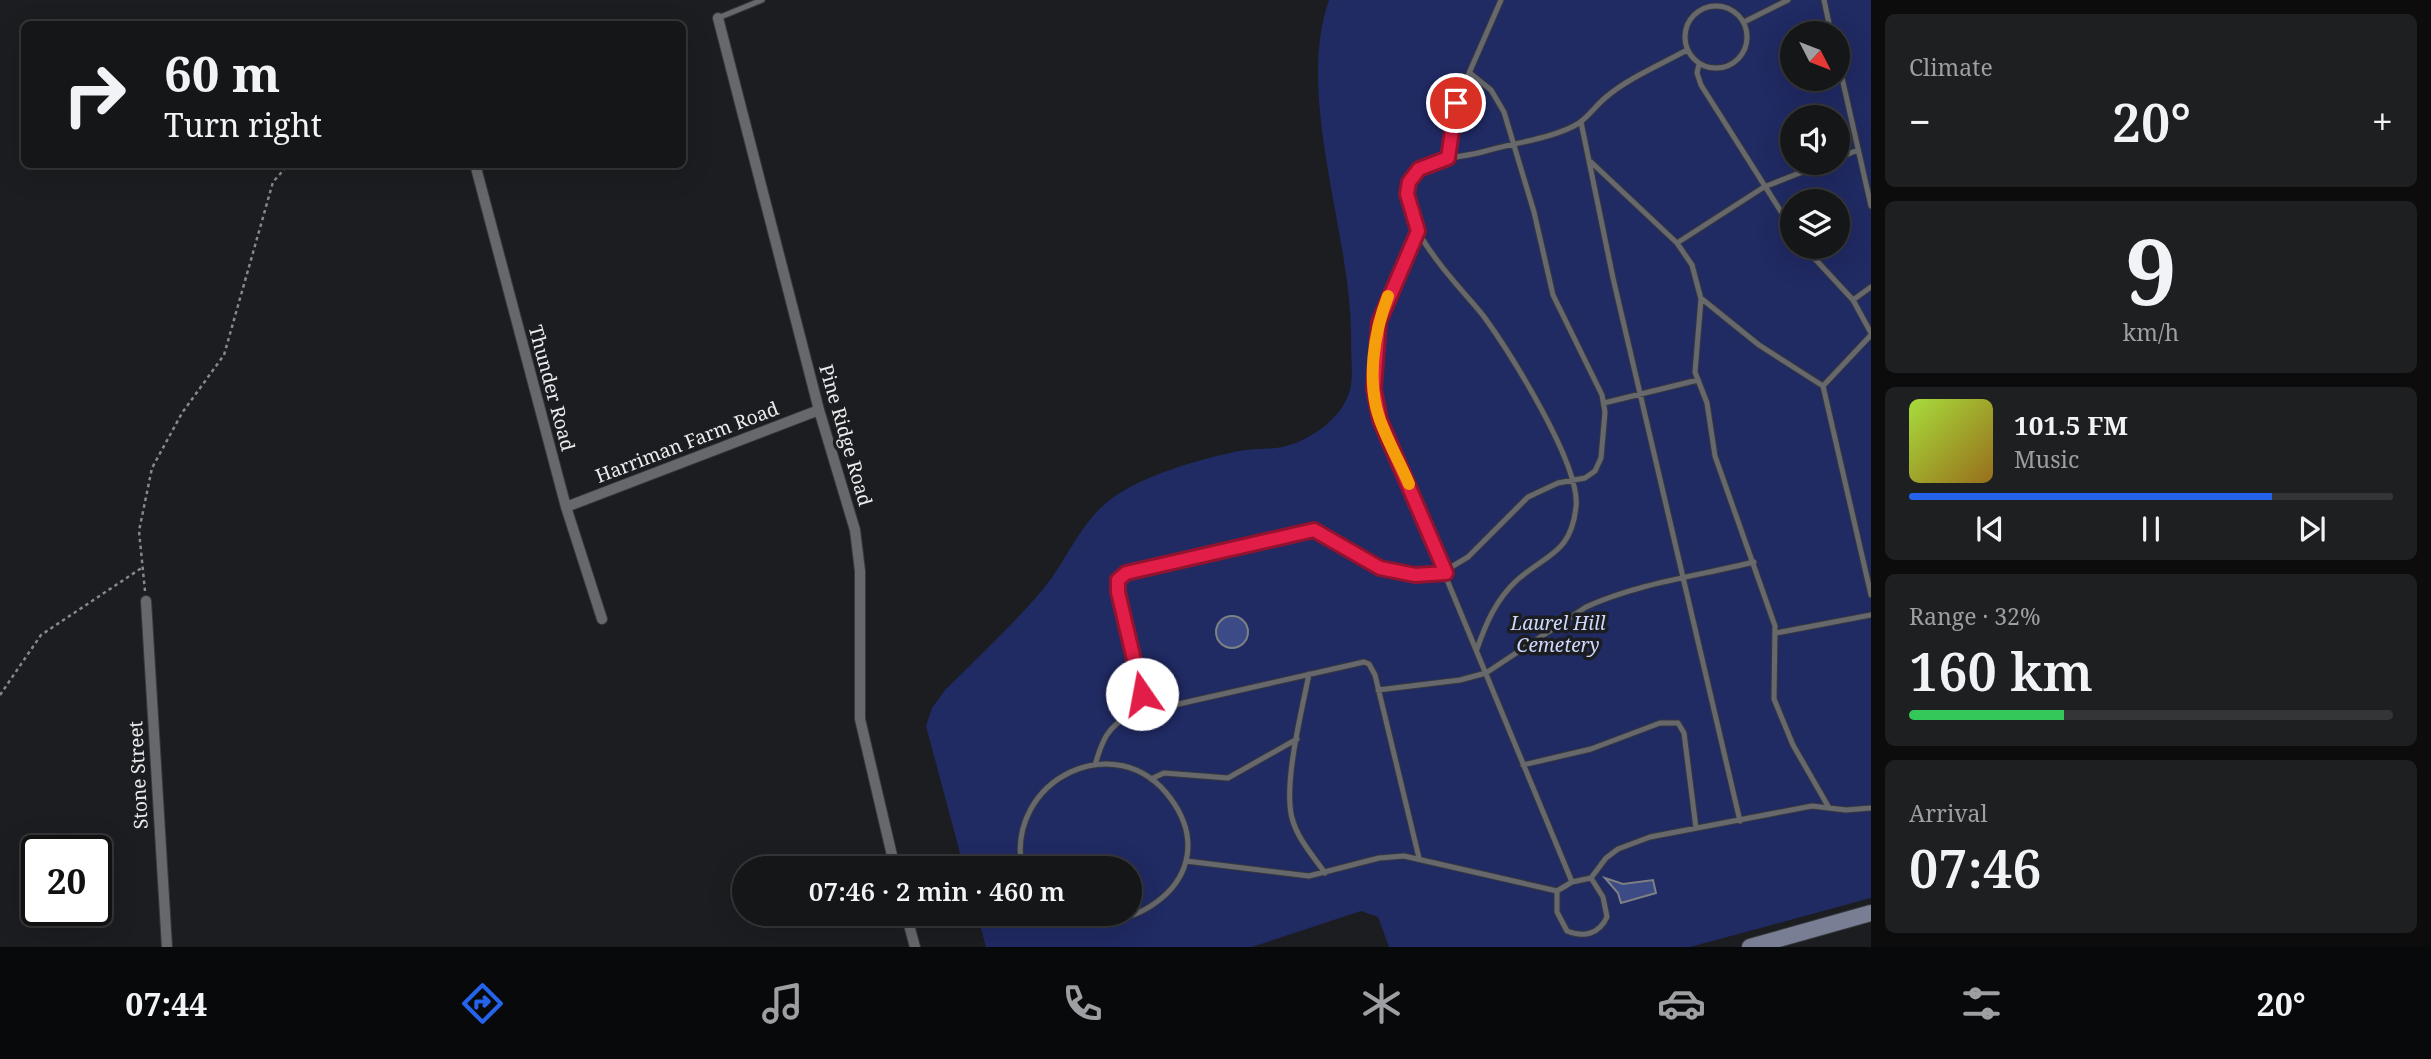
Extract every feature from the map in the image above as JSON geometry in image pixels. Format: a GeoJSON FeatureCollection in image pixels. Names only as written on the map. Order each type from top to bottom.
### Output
{"type":"FeatureCollection","features":[{"type":"Feature","properties":{"kind":"main road"},"geometry":{"type":"LineString","coordinates":[[1758,945],[1871,913]]}},
{"type":"Feature","properties":{"kind":"street","name":"Pine Ridge Road"},"geometry":{"type":"LineString","coordinates":[[718,18],[820,410],[855,530],[860,570],[860,719],[892,856]]}},
{"type":"Feature","properties":{"kind":"street","name":"Thunder Road"},"geometry":{"type":"LineString","coordinates":[[476,168],[566,507],[602,619]]}},
{"type":"Feature","properties":{"kind":"street","name":"Harriman Farm Road"},"geometry":{"type":"LineString","coordinates":[[566,507],[820,410]]}},
{"type":"Feature","properties":{"kind":"street","name":"Stone Street"},"geometry":{"type":"LineString","coordinates":[[146,601],[167,947]]}},
{"type":"Feature","properties":{"kind":"street"},"geometry":{"type":"LineString","coordinates":[[909,926],[915,947]]}},
{"type":"Feature","properties":{"kind":"lane"},"geometry":{"type":"LineString","coordinates":[[718,18],[762,0]]}},
{"type":"Feature","properties":{"kind":"lane"},"geometry":{"type":"LineString","coordinates":[[1448,158],[1456,103],[1502,0]]}},
{"type":"Feature","properties":{"kind":"lane"},"geometry":{"type":"LineString","coordinates":[[1744,22],[1788,0]]}},
{"type":"Feature","properties":{"kind":"lane"},"geometry":{"type":"LineString","coordinates":[[1824,0],[1828,21]]}},
{"type":"Feature","properties":{"kind":"lane"},"geometry":{"type":"LineString","coordinates":[[1710,6],[1728,8],[1744,22],[1748,40],[1741,57],[1726,67],[1717,69],[1699,64],[1687,50],[1685,32],[1688,23],[1701,9],[1710,6]]}},
{"type":"Feature","properties":{"kind":"lane"},"geometry":{"type":"LineString","coordinates":[[1477,649],[1487,620],[1500,599],[1518,579],[1553,555],[1569,539],[1577,500],[1573,480],[1541,407],[1520,371],[1484,317],[1433,257],[1418,231],[1407,194],[1409,182],[1419,169],[1448,158],[1547,135],[1581,122],[1606,97],[1687,50]]}},
{"type":"Feature","properties":{"kind":"lane"},"geometry":{"type":"LineString","coordinates":[[1699,64],[1698,73],[1702,85],[1780,211]]}},
{"type":"Feature","properties":{"kind":"lane"},"geometry":{"type":"LineString","coordinates":[[1145,710],[1118,592],[1118,580],[1126,573],[1314,530],[1380,568],[1415,575],[1446,573],[1468,557],[1528,497],[1543,488],[1589,476],[1597,467],[1604,444],[1604,403],[1553,295],[1515,142],[1497,98],[1471,74]]}},
{"type":"Feature","properties":{"kind":"lane"},"geometry":{"type":"LineString","coordinates":[[1845,91],[1871,205]]}},
{"type":"Feature","properties":{"kind":"lane"},"geometry":{"type":"LineString","coordinates":[[1581,122],[1591,162],[1599,217],[1740,821]]}},
{"type":"Feature","properties":{"kind":"lane"},"geometry":{"type":"LineString","coordinates":[[1850,153],[1858,150]]}},
{"type":"Feature","properties":{"kind":"lane"},"geometry":{"type":"LineString","coordinates":[[1591,162],[1677,243],[1692,265],[1701,299],[1695,345],[1695,372],[1707,403],[1715,456],[1754,562],[1776,633],[1773,671],[1777,711],[1813,785],[1828,806]]}},
{"type":"Feature","properties":{"kind":"lane"},"geometry":{"type":"LineString","coordinates":[[1677,243],[1764,187],[1794,175]]}},
{"type":"Feature","properties":{"kind":"lane"},"geometry":{"type":"LineString","coordinates":[[1418,231],[1379,322],[1374,389],[1380,420],[1446,573],[1572,882]]}},
{"type":"Feature","properties":{"kind":"lane"},"geometry":{"type":"LineString","coordinates":[[1815,259],[1853,300],[1871,334],[1824,386]]}},
{"type":"Feature","properties":{"kind":"lane"},"geometry":{"type":"LineString","coordinates":[[1853,300],[1871,287]]}},
{"type":"Feature","properties":{"kind":"lane"},"geometry":{"type":"LineString","coordinates":[[1701,299],[1759,345],[1824,386],[1871,595]]}},
{"type":"Feature","properties":{"kind":"lane"},"geometry":{"type":"LineString","coordinates":[[1604,403],[1698,380]]}},
{"type":"Feature","properties":{"kind":"lane"},"geometry":{"type":"LineString","coordinates":[[1378,690],[1461,680],[1486,673],[1586,607],[1626,592],[1754,562]]}},
{"type":"Feature","properties":{"kind":"lane"},"geometry":{"type":"LineString","coordinates":[[1776,633],[1871,615]]}},
{"type":"Feature","properties":{"kind":"lane"},"geometry":{"type":"LineString","coordinates":[[1095,765],[1102,741],[1111,727],[1145,710],[1364,662],[1373,668],[1419,858]]}},
{"type":"Feature","properties":{"kind":"lane"},"geometry":{"type":"LineString","coordinates":[[1308,674],[1291,787],[1292,820],[1325,873]]}},
{"type":"Feature","properties":{"kind":"lane"},"geometry":{"type":"LineString","coordinates":[[1524,765],[1591,749],[1660,723],[1678,723],[1684,733],[1696,828]]}},
{"type":"Feature","properties":{"kind":"lane"},"geometry":{"type":"LineString","coordinates":[[1151,779],[1164,773],[1228,778],[1297,739]]}},
{"type":"Feature","properties":{"kind":"lane"},"geometry":{"type":"LineString","coordinates":[[1021,856],[1020,839],[1034,802],[1064,774],[1095,765],[1129,768],[1151,779],[1163,789],[1179,811],[1186,837],[1186,861],[1176,889],[1160,910]]}},
{"type":"Feature","properties":{"kind":"lane"},"geometry":{"type":"LineString","coordinates":[[1186,861],[1297,876],[1325,873],[1390,856],[1419,858],[1473,874],[1557,891],[1572,882],[1591,877],[1606,858],[1618,849],[1650,837],[1812,806],[1846,810],[1871,808]]}},
{"type":"Feature","properties":{"kind":"lane"},"geometry":{"type":"LineString","coordinates":[[1557,891],[1557,912],[1567,930],[1586,935],[1597,931],[1607,917],[1603,897],[1591,877]]}},
{"type":"Feature","properties":{"kind":"lane"},"geometry":{"type":"LineString","coordinates":[[1076,926],[1084,930]]}},
{"type":"Feature","properties":{"kind":"path"},"geometry":{"type":"LineString","coordinates":[[146,601],[139,531],[152,468],[181,413],[224,355],[273,182],[285,168]]}},
{"type":"Feature","properties":{"kind":"path"},"geometry":{"type":"LineString","coordinates":[[0,695],[41,635],[143,567]]}},
{"type":"Feature","properties":{"kind":"green space","name":"Laurel Hill Cemetery"},"geometry":{"type":"Polygon","coordinates":[[[1329,0],[1871,0],[1871,898],[1690,947],[1389,947],[1378,917],[1361,911],[1252,947],[986,947],[980,926],[1142,926],[1142,856],[961,856],[926,726],[932,708],[945,690],[1044,588],[1091,518],[1111,499],[1154,476],[1186,464],[1240,451],[1282,447],[1302,440],[1313,435],[1339,412],[1349,393],[1352,369],[1349,304],[1321,125],[1318,81],[1320,39],[1329,0]]]}},
{"type":"Feature","properties":{"kind":"building"},"geometry":{"type":"Polygon","coordinates":[[[1232,616],[1244,620],[1248,632],[1244,644],[1232,648],[1220,644],[1216,632],[1220,620],[1232,616]]]}},
{"type":"Feature","properties":{"kind":"building"},"geometry":{"type":"Polygon","coordinates":[[[1605,878],[1623,884],[1653,880],[1656,893],[1621,903],[1618,893],[1605,878]]]}},
{"type":"Feature","properties":{"kind":"slow traffic"},"geometry":{"type":"LineString","coordinates":[[1388,296],[1379,322],[1374,389],[1380,420],[1409,484]]}},
{"type":"Feature","properties":{"kind":"route"},"geometry":{"type":"LineString","coordinates":[[1142,694],[1118,592],[1118,580],[1133,570],[1297,531],[1314,530],[1328,535],[1348,551],[1380,568],[1415,575],[1446,573],[1380,420],[1374,389],[1379,322],[1392,285],[1418,231],[1407,194],[1409,182],[1419,169],[1448,158],[1456,103]]}}]}
